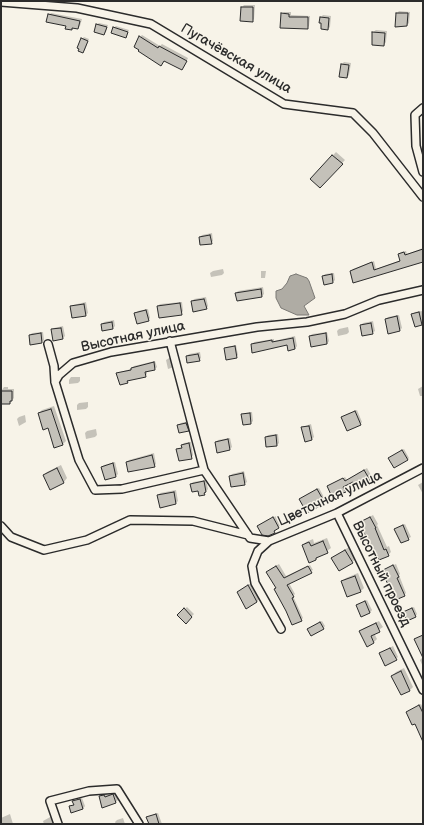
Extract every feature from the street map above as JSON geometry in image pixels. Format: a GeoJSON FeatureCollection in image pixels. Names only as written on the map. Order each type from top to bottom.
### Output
{"type":"FeatureCollection","features":[{"type":"Feature","properties":{"kind":"street","name":"Пугачёвская улица"},"geometry":{"type":"LineString","coordinates":[[1,2],[77,8],[152,24],[284,104],[353,113],[373,133],[423,197]]}},
{"type":"Feature","properties":{"kind":"street"},"geometry":{"type":"LineString","coordinates":[[423,108],[415,115],[416,146],[423,172]]}},
{"type":"Feature","properties":{"kind":"street","name":"Высотная улица"},"geometry":{"type":"LineString","coordinates":[[55,382],[59,375],[73,363],[111,352],[256,327],[307,322],[345,314],[379,300],[423,290]]}},
{"type":"Feature","properties":{"kind":"street"},"geometry":{"type":"LineString","coordinates":[[170,341],[204,470],[248,535]]}},
{"type":"Feature","properties":{"kind":"street"},"geometry":{"type":"LineString","coordinates":[[48,344],[54,366],[55,382],[79,460],[95,490],[122,489],[204,470]]}},
{"type":"Feature","properties":{"kind":"street","name":"Цветочная улица"},"geometry":{"type":"LineString","coordinates":[[1,526],[12,537],[44,550],[87,540],[130,520],[192,521],[248,535],[250,538],[269,541],[337,513],[423,468]]}},
{"type":"Feature","properties":{"kind":"street","name":"Высотный проезд"},"geometry":{"type":"LineString","coordinates":[[337,513],[423,690]]}},
{"type":"Feature","properties":{"kind":"street"},"geometry":{"type":"LineString","coordinates":[[269,541],[258,551],[252,566],[255,583],[281,629]]}},
{"type":"Feature","properties":{"kind":"street"},"geometry":{"type":"LineString","coordinates":[[58,824],[50,802],[88,792],[117,789],[139,824]]}},
{"type":"Feature","properties":{"kind":"shaded area"},"geometry":{"type":"Polygon","coordinates":[[[296,274],[307,278],[315,298],[304,306],[309,315],[297,315],[281,308],[276,298],[276,291],[282,289],[290,276],[296,274]]]}},
{"type":"Feature","properties":{"kind":"building"},"geometry":{"type":"Polygon","coordinates":[[[241,7],[253,7],[253,22],[240,21],[241,7]]]}},
{"type":"Feature","properties":{"kind":"building"},"geometry":{"type":"Polygon","coordinates":[[[281,13],[289,14],[289,17],[308,17],[308,29],[280,28],[281,13]]]}},
{"type":"Feature","properties":{"kind":"building"},"geometry":{"type":"Polygon","coordinates":[[[396,13],[408,13],[407,26],[395,27],[396,13]]]}},
{"type":"Feature","properties":{"kind":"building"},"geometry":{"type":"Polygon","coordinates":[[[48,14],[80,21],[78,29],[65,29],[66,26],[46,22],[48,14]]]}},
{"type":"Feature","properties":{"kind":"building"},"geometry":{"type":"Polygon","coordinates":[[[320,17],[329,18],[328,30],[321,29],[321,23],[319,23],[320,17]]]}},
{"type":"Feature","properties":{"kind":"building"},"geometry":{"type":"Polygon","coordinates":[[[96,24],[107,27],[104,35],[94,32],[96,24]]]}},
{"type":"Feature","properties":{"kind":"building"},"geometry":{"type":"Polygon","coordinates":[[[113,27],[128,32],[126,38],[111,33],[113,27]]]}},
{"type":"Feature","properties":{"kind":"building"},"geometry":{"type":"Polygon","coordinates":[[[372,32],[385,33],[384,46],[372,45],[372,32]]]}},
{"type":"Feature","properties":{"kind":"building"},"geometry":{"type":"Polygon","coordinates":[[[139,36],[158,48],[159,46],[187,61],[182,70],[164,61],[161,66],[138,51],[139,50],[134,47],[139,36]]]}},
{"type":"Feature","properties":{"kind":"building"},"geometry":{"type":"Polygon","coordinates":[[[81,38],[88,41],[83,53],[78,51],[79,49],[77,48],[81,38]]]}},
{"type":"Feature","properties":{"kind":"building"},"geometry":{"type":"Polygon","coordinates":[[[341,64],[349,65],[347,78],[339,77],[341,64]]]}},
{"type":"Feature","properties":{"kind":"building"},"geometry":{"type":"Polygon","coordinates":[[[332,155],[343,164],[320,188],[310,179],[332,155]]]}},
{"type":"Feature","properties":{"kind":"building"},"geometry":{"type":"Polygon","coordinates":[[[210,235],[212,244],[200,245],[199,237],[210,235]]]}},
{"type":"Feature","properties":{"kind":"building"},"geometry":{"type":"Polygon","coordinates":[[[423,249],[423,262],[353,283],[350,271],[372,262],[374,270],[400,261],[398,254],[404,252],[405,255],[423,249]]]}},
{"type":"Feature","properties":{"kind":"building"},"geometry":{"type":"Polygon","coordinates":[[[332,274],[333,283],[324,285],[322,276],[332,274]]]}},
{"type":"Feature","properties":{"kind":"building"},"geometry":{"type":"Polygon","coordinates":[[[261,289],[262,297],[237,301],[235,293],[261,289]]]}},
{"type":"Feature","properties":{"kind":"building"},"geometry":{"type":"Polygon","coordinates":[[[204,299],[207,309],[193,312],[191,301],[204,299]]]}},
{"type":"Feature","properties":{"kind":"building"},"geometry":{"type":"Polygon","coordinates":[[[180,303],[182,315],[159,318],[157,306],[180,303]]]}},
{"type":"Feature","properties":{"kind":"building"},"geometry":{"type":"Polygon","coordinates":[[[84,304],[86,316],[72,318],[70,306],[84,304]]]}},
{"type":"Feature","properties":{"kind":"building"},"geometry":{"type":"Polygon","coordinates":[[[146,310],[149,321],[137,324],[134,313],[146,310]]]}},
{"type":"Feature","properties":{"kind":"building"},"geometry":{"type":"Polygon","coordinates":[[[419,312],[422,325],[415,327],[411,314],[419,312]]]}},
{"type":"Feature","properties":{"kind":"building"},"geometry":{"type":"Polygon","coordinates":[[[397,316],[400,331],[388,334],[385,319],[397,316]]]}},
{"type":"Feature","properties":{"kind":"building"},"geometry":{"type":"Polygon","coordinates":[[[112,322],[113,329],[102,331],[101,324],[112,322]]]}},
{"type":"Feature","properties":{"kind":"building"},"geometry":{"type":"Polygon","coordinates":[[[371,323],[373,334],[362,336],[360,325],[371,323]]]}},
{"type":"Feature","properties":{"kind":"building"},"geometry":{"type":"Polygon","coordinates":[[[61,328],[63,339],[53,341],[51,329],[61,328]]]}},
{"type":"Feature","properties":{"kind":"building"},"geometry":{"type":"Polygon","coordinates":[[[41,333],[42,343],[30,345],[29,335],[41,333]]]}},
{"type":"Feature","properties":{"kind":"building"},"geometry":{"type":"Polygon","coordinates":[[[326,333],[327,344],[311,347],[309,336],[326,333]]]}},
{"type":"Feature","properties":{"kind":"building"},"geometry":{"type":"Polygon","coordinates":[[[293,338],[295,349],[288,351],[287,345],[252,353],[251,344],[293,338]]]}},
{"type":"Feature","properties":{"kind":"building"},"geometry":{"type":"Polygon","coordinates":[[[235,346],[237,358],[226,360],[224,348],[235,346]]]}},
{"type":"Feature","properties":{"kind":"building"},"geometry":{"type":"Polygon","coordinates":[[[198,354],[200,361],[187,363],[186,356],[198,354]]]}},
{"type":"Feature","properties":{"kind":"building"},"geometry":{"type":"Polygon","coordinates":[[[154,362],[155,370],[145,372],[146,377],[127,381],[128,383],[120,385],[116,373],[131,370],[131,368],[154,362]]]}},
{"type":"Feature","properties":{"kind":"building"},"geometry":{"type":"Polygon","coordinates":[[[1,391],[12,391],[12,401],[10,401],[10,404],[1,404],[1,391]]]}},
{"type":"Feature","properties":{"kind":"building"},"geometry":{"type":"Polygon","coordinates":[[[51,409],[63,445],[54,448],[48,428],[43,430],[38,413],[51,409]]]}},
{"type":"Feature","properties":{"kind":"building"},"geometry":{"type":"Polygon","coordinates":[[[355,411],[361,425],[347,431],[341,417],[355,411]]]}},
{"type":"Feature","properties":{"kind":"building"},"geometry":{"type":"Polygon","coordinates":[[[250,413],[251,424],[243,425],[241,414],[250,413]]]}},
{"type":"Feature","properties":{"kind":"building"},"geometry":{"type":"Polygon","coordinates":[[[186,423],[189,431],[179,433],[177,425],[186,423]]]}},
{"type":"Feature","properties":{"kind":"building"},"geometry":{"type":"Polygon","coordinates":[[[309,426],[312,440],[305,442],[301,427],[309,426]]]}},
{"type":"Feature","properties":{"kind":"building"},"geometry":{"type":"Polygon","coordinates":[[[276,435],[277,446],[266,447],[265,437],[276,435]]]}},
{"type":"Feature","properties":{"kind":"building"},"geometry":{"type":"Polygon","coordinates":[[[228,439],[230,450],[217,453],[215,442],[228,439]]]}},
{"type":"Feature","properties":{"kind":"building"},"geometry":{"type":"Polygon","coordinates":[[[189,443],[192,459],[179,461],[176,449],[182,448],[181,445],[189,443]]]}},
{"type":"Feature","properties":{"kind":"building"},"geometry":{"type":"Polygon","coordinates":[[[402,450],[408,460],[394,468],[388,458],[402,450]]]}},
{"type":"Feature","properties":{"kind":"building"},"geometry":{"type":"Polygon","coordinates":[[[152,455],[155,467],[128,472],[126,462],[152,455]]]}},
{"type":"Feature","properties":{"kind":"building"},"geometry":{"type":"Polygon","coordinates":[[[113,463],[116,477],[105,480],[101,467],[113,463]]]}},
{"type":"Feature","properties":{"kind":"building"},"geometry":{"type":"Polygon","coordinates":[[[57,468],[64,483],[50,490],[43,475],[57,468]]]}},
{"type":"Feature","properties":{"kind":"building"},"geometry":{"type":"Polygon","coordinates":[[[364,470],[370,480],[356,488],[353,482],[343,487],[346,492],[332,497],[327,486],[343,478],[345,481],[364,470]]]}},
{"type":"Feature","properties":{"kind":"building"},"geometry":{"type":"Polygon","coordinates":[[[243,473],[245,485],[231,487],[229,476],[243,473]]]}},
{"type":"Feature","properties":{"kind":"building"},"geometry":{"type":"Polygon","coordinates":[[[204,481],[206,492],[204,493],[205,495],[199,496],[198,491],[192,492],[190,484],[204,481]]]}},
{"type":"Feature","properties":{"kind":"building"},"geometry":{"type":"Polygon","coordinates":[[[317,489],[325,503],[307,513],[299,499],[317,489]]]}},
{"type":"Feature","properties":{"kind":"building"},"geometry":{"type":"Polygon","coordinates":[[[174,492],[176,504],[160,508],[157,495],[174,492]]]}},
{"type":"Feature","properties":{"kind":"building"},"geometry":{"type":"Polygon","coordinates":[[[273,517],[279,528],[274,531],[275,533],[268,536],[262,535],[257,526],[273,517]]]}},
{"type":"Feature","properties":{"kind":"building"},"geometry":{"type":"Polygon","coordinates":[[[370,517],[376,528],[384,550],[386,549],[389,556],[379,560],[377,555],[374,556],[365,534],[358,523],[370,517]]]}},
{"type":"Feature","properties":{"kind":"building"},"geometry":{"type":"Polygon","coordinates":[[[403,525],[409,540],[401,543],[394,529],[403,525]]]}},
{"type":"Feature","properties":{"kind":"building"},"geometry":{"type":"Polygon","coordinates":[[[323,541],[328,553],[309,563],[302,545],[309,542],[311,546],[323,541]]]}},
{"type":"Feature","properties":{"kind":"building"},"geometry":{"type":"Polygon","coordinates":[[[345,550],[353,563],[339,571],[331,558],[345,550]]]}},
{"type":"Feature","properties":{"kind":"building"},"geometry":{"type":"Polygon","coordinates":[[[393,565],[399,577],[397,578],[405,596],[393,601],[388,589],[390,588],[381,571],[393,565]]]}},
{"type":"Feature","properties":{"kind":"building"},"geometry":{"type":"Polygon","coordinates":[[[276,566],[284,578],[308,566],[312,573],[287,585],[294,597],[292,598],[302,621],[292,625],[274,589],[276,588],[266,572],[276,566]]]}},
{"type":"Feature","properties":{"kind":"building"},"geometry":{"type":"Polygon","coordinates":[[[355,576],[361,592],[347,597],[341,581],[355,576]]]}},
{"type":"Feature","properties":{"kind":"building"},"geometry":{"type":"Polygon","coordinates":[[[248,585],[257,602],[246,609],[237,592],[248,585]]]}},
{"type":"Feature","properties":{"kind":"building"},"geometry":{"type":"Polygon","coordinates":[[[365,601],[370,613],[361,617],[356,605],[365,601]]]}},
{"type":"Feature","properties":{"kind":"building"},"geometry":{"type":"Polygon","coordinates":[[[184,608],[192,617],[186,624],[177,615],[184,608]]]}},
{"type":"Feature","properties":{"kind":"building"},"geometry":{"type":"Polygon","coordinates":[[[412,608],[416,617],[407,621],[403,612],[412,608]]]}},
{"type":"Feature","properties":{"kind":"building"},"geometry":{"type":"Polygon","coordinates":[[[320,622],[324,629],[311,636],[307,629],[320,622]]]}},
{"type":"Feature","properties":{"kind":"building"},"geometry":{"type":"Polygon","coordinates":[[[376,623],[380,632],[371,636],[374,643],[367,647],[359,631],[376,623]]]}},
{"type":"Feature","properties":{"kind":"building"},"geometry":{"type":"Polygon","coordinates":[[[423,635],[423,658],[414,639],[423,635]]]}},
{"type":"Feature","properties":{"kind":"building"},"geometry":{"type":"Polygon","coordinates":[[[390,648],[397,660],[385,666],[379,653],[390,648]]]}},
{"type":"Feature","properties":{"kind":"building"},"geometry":{"type":"Polygon","coordinates":[[[401,671],[410,691],[401,695],[391,676],[401,671]]]}},
{"type":"Feature","properties":{"kind":"building"},"geometry":{"type":"Polygon","coordinates":[[[419,705],[423,713],[423,742],[415,724],[412,725],[406,712],[419,705]]]}},
{"type":"Feature","properties":{"kind":"building"},"geometry":{"type":"Polygon","coordinates":[[[113,794],[116,803],[102,808],[99,796],[104,795],[105,797],[113,794]]]}},
{"type":"Feature","properties":{"kind":"building"},"geometry":{"type":"Polygon","coordinates":[[[80,799],[83,809],[71,813],[69,806],[74,805],[72,801],[80,799]]]}},
{"type":"Feature","properties":{"kind":"building"},"geometry":{"type":"Polygon","coordinates":[[[156,814],[159,824],[149,824],[146,817],[156,814]]]}}]}
